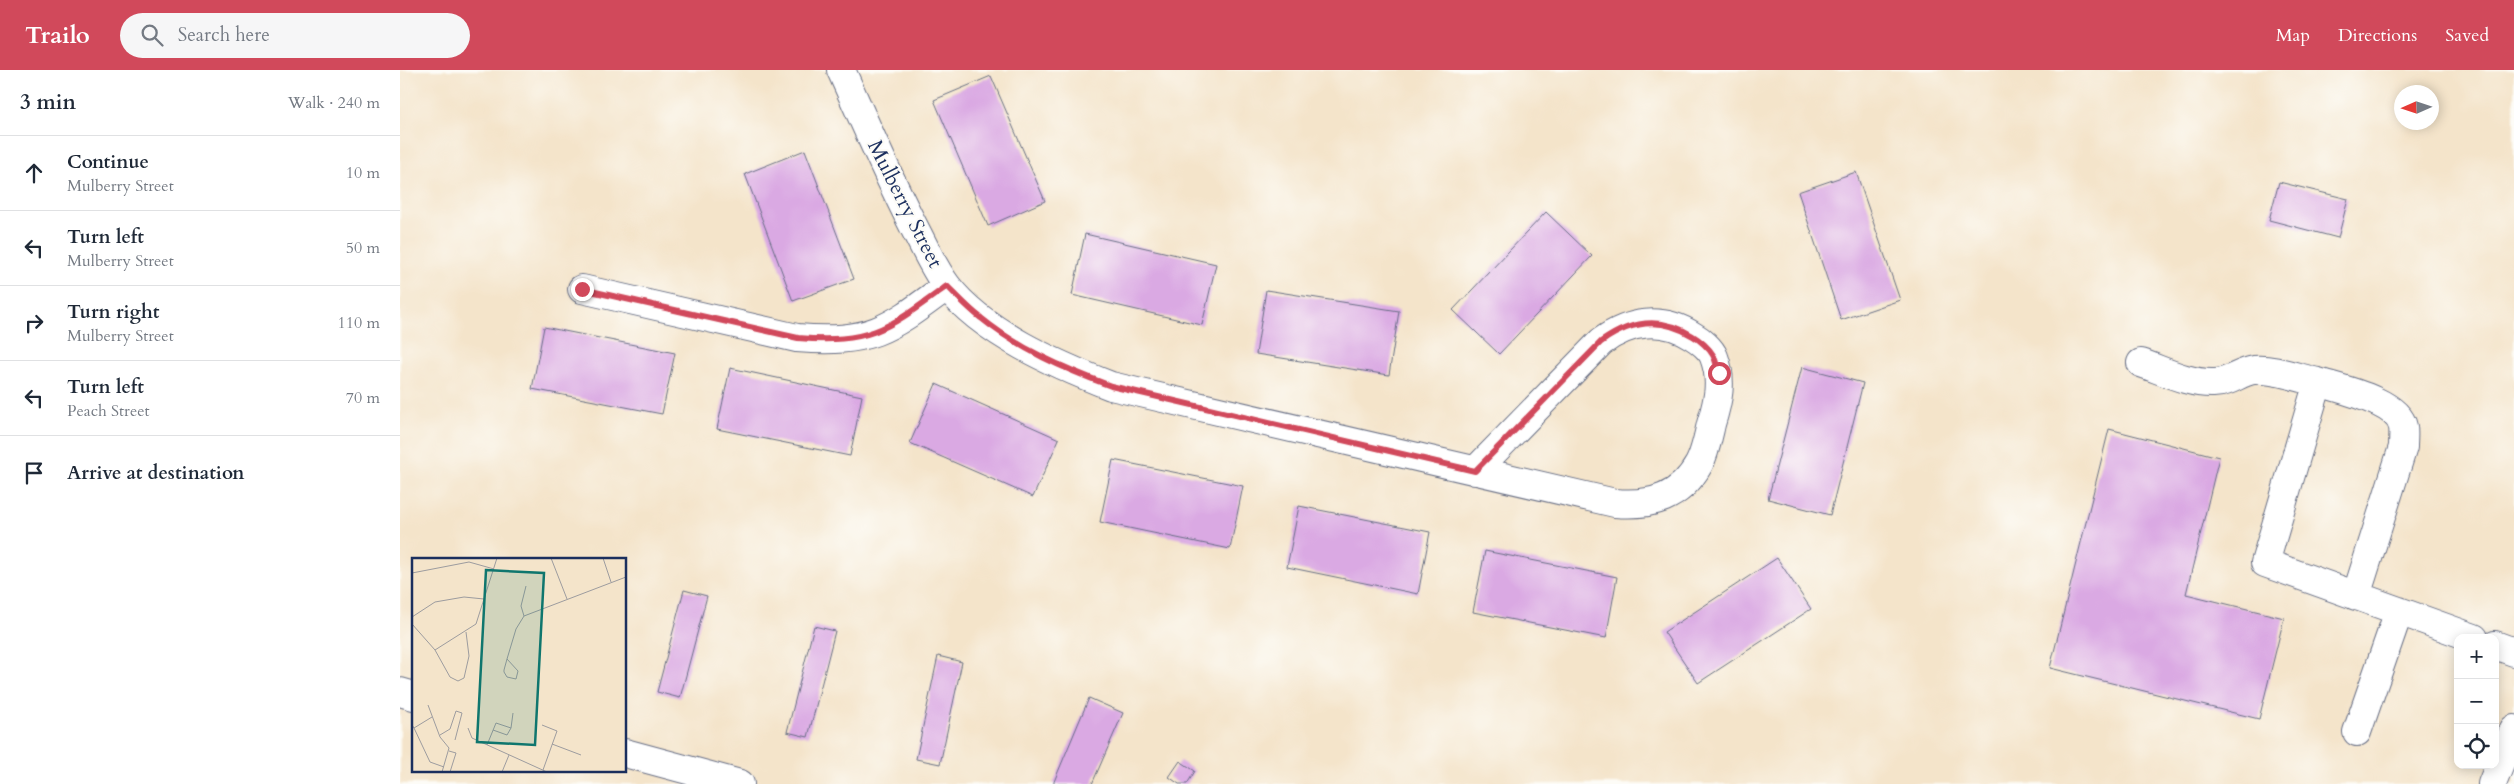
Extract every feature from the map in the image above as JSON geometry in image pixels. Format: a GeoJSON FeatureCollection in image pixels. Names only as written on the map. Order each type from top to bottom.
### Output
{"type":"FeatureCollection","features":[{"type":"Feature","properties":{"kind":"street","name":"Mulberry Street"},"geometry":{"type":"LineString","coordinates":[[841,70],[906,212],[947,286],[981,318],[1021,345],[1066,369],[1111,386],[1475,471],[1616,503],[1636,505],[1659,501],[1678,490],[1700,463],[1719,396],[1719,373],[1713,354],[1698,339],[1681,328],[1659,323],[1638,324],[1617,330],[1601,342],[1475,471]]}},
{"type":"Feature","properties":{"kind":"street"},"geometry":{"type":"LineString","coordinates":[[582,289],[798,338],[825,340],[853,338],[876,333],[899,321],[947,286]]}},
{"type":"Feature","properties":{"kind":"street"},"geometry":{"type":"LineString","coordinates":[[2141,363],[2194,382],[2216,384],[2234,379],[2253,370],[2268,370],[2318,382],[2375,401],[2394,412],[2403,426],[2403,447],[2356,596]]}},
{"type":"Feature","properties":{"kind":"street"},"geometry":{"type":"LineString","coordinates":[[2318,382],[2265,563],[2463,634]]}},
{"type":"Feature","properties":{"kind":"street"},"geometry":{"type":"LineString","coordinates":[[2357,732],[2399,611]]}},
{"type":"Feature","properties":{"kind":"street"},"geometry":{"type":"LineString","coordinates":[[2499,646],[2514,652]]}},
{"type":"Feature","properties":{"kind":"street"},"geometry":{"type":"LineString","coordinates":[[2492,784],[2514,730]]}},
{"type":"Feature","properties":{"kind":"street"},"geometry":{"type":"LineString","coordinates":[[626,753],[740,784]]}},
{"type":"Feature","properties":{"kind":"building"},"geometry":{"type":"Polygon","coordinates":[[[991,76],[1045,201],[988,226],[934,100],[991,76]]]}},
{"type":"Feature","properties":{"kind":"building"},"geometry":{"type":"Polygon","coordinates":[[[805,150],[854,279],[793,301],[745,174],[805,150]]]}},
{"type":"Feature","properties":{"kind":"building"},"geometry":{"type":"Polygon","coordinates":[[[1856,172],[1900,300],[1841,320],[1798,192],[1856,172]]]}},
{"type":"Feature","properties":{"kind":"building"},"geometry":{"type":"Polygon","coordinates":[[[2279,182],[2348,199],[2338,238],[2269,220],[2279,182]]]}},
{"type":"Feature","properties":{"kind":"building"},"geometry":{"type":"Polygon","coordinates":[[[1546,212],[1592,256],[1499,354],[1453,310],[1546,212]]]}},
{"type":"Feature","properties":{"kind":"building"},"geometry":{"type":"Polygon","coordinates":[[[1085,234],[1216,264],[1202,325],[1072,295],[1085,234]]]}},
{"type":"Feature","properties":{"kind":"building"},"geometry":{"type":"Polygon","coordinates":[[[1266,290],[1399,311],[1389,375],[1256,354],[1266,290]]]}},
{"type":"Feature","properties":{"kind":"building"},"geometry":{"type":"Polygon","coordinates":[[[544,327],[675,353],[662,414],[532,389],[544,327]]]}},
{"type":"Feature","properties":{"kind":"building"},"geometry":{"type":"Polygon","coordinates":[[[1802,367],[1863,383],[1830,515],[1768,499],[1802,367]]]}},
{"type":"Feature","properties":{"kind":"building"},"geometry":{"type":"Polygon","coordinates":[[[730,368],[862,396],[850,456],[717,429],[730,368]]]}},
{"type":"Feature","properties":{"kind":"building"},"geometry":{"type":"Polygon","coordinates":[[[936,384],[1059,439],[1033,497],[910,443],[936,384]]]}},
{"type":"Feature","properties":{"kind":"building"},"geometry":{"type":"Polygon","coordinates":[[[2109,429],[2219,457],[2186,594],[2284,618],[2259,719],[2050,668],[2109,429]]]}},
{"type":"Feature","properties":{"kind":"building"},"geometry":{"type":"Polygon","coordinates":[[[1113,460],[1243,486],[1230,549],[1100,522],[1113,460]]]}},
{"type":"Feature","properties":{"kind":"building"},"geometry":{"type":"Polygon","coordinates":[[[1299,506],[1430,532],[1418,594],[1287,567],[1299,506]]]}},
{"type":"Feature","properties":{"kind":"building"},"geometry":{"type":"Polygon","coordinates":[[[1485,551],[1617,577],[1606,638],[1473,612],[1485,551]]]}},
{"type":"Feature","properties":{"kind":"building"},"geometry":{"type":"Polygon","coordinates":[[[1777,558],[1811,609],[1698,683],[1664,632],[1777,558]]]}},
{"type":"Feature","properties":{"kind":"building"},"geometry":{"type":"Polygon","coordinates":[[[684,590],[707,596],[680,698],[657,692],[684,590]]]}},
{"type":"Feature","properties":{"kind":"building"},"geometry":{"type":"Polygon","coordinates":[[[814,626],[835,631],[808,737],[787,732],[814,626]]]}},
{"type":"Feature","properties":{"kind":"building"},"geometry":{"type":"Polygon","coordinates":[[[938,656],[962,662],[940,764],[916,759],[938,656]]]}},
{"type":"Feature","properties":{"kind":"building"},"geometry":{"type":"Polygon","coordinates":[[[1089,698],[1123,713],[1092,784],[1053,784],[1089,698]]]}},
{"type":"Feature","properties":{"kind":"building"},"geometry":{"type":"Polygon","coordinates":[[[1180,761],[1195,771],[1187,784],[1179,784],[1169,777],[1180,761]]]}},
{"type":"Feature","properties":{"kind":"route"},"geometry":{"type":"LineString","coordinates":[[582,289],[798,338],[825,340],[853,338],[876,333],[899,321],[947,286],[981,318],[1021,345],[1066,369],[1111,386],[1475,471],[1601,342],[1617,330],[1638,324],[1659,323],[1681,328],[1698,339],[1713,354],[1719,373]]}}]}
